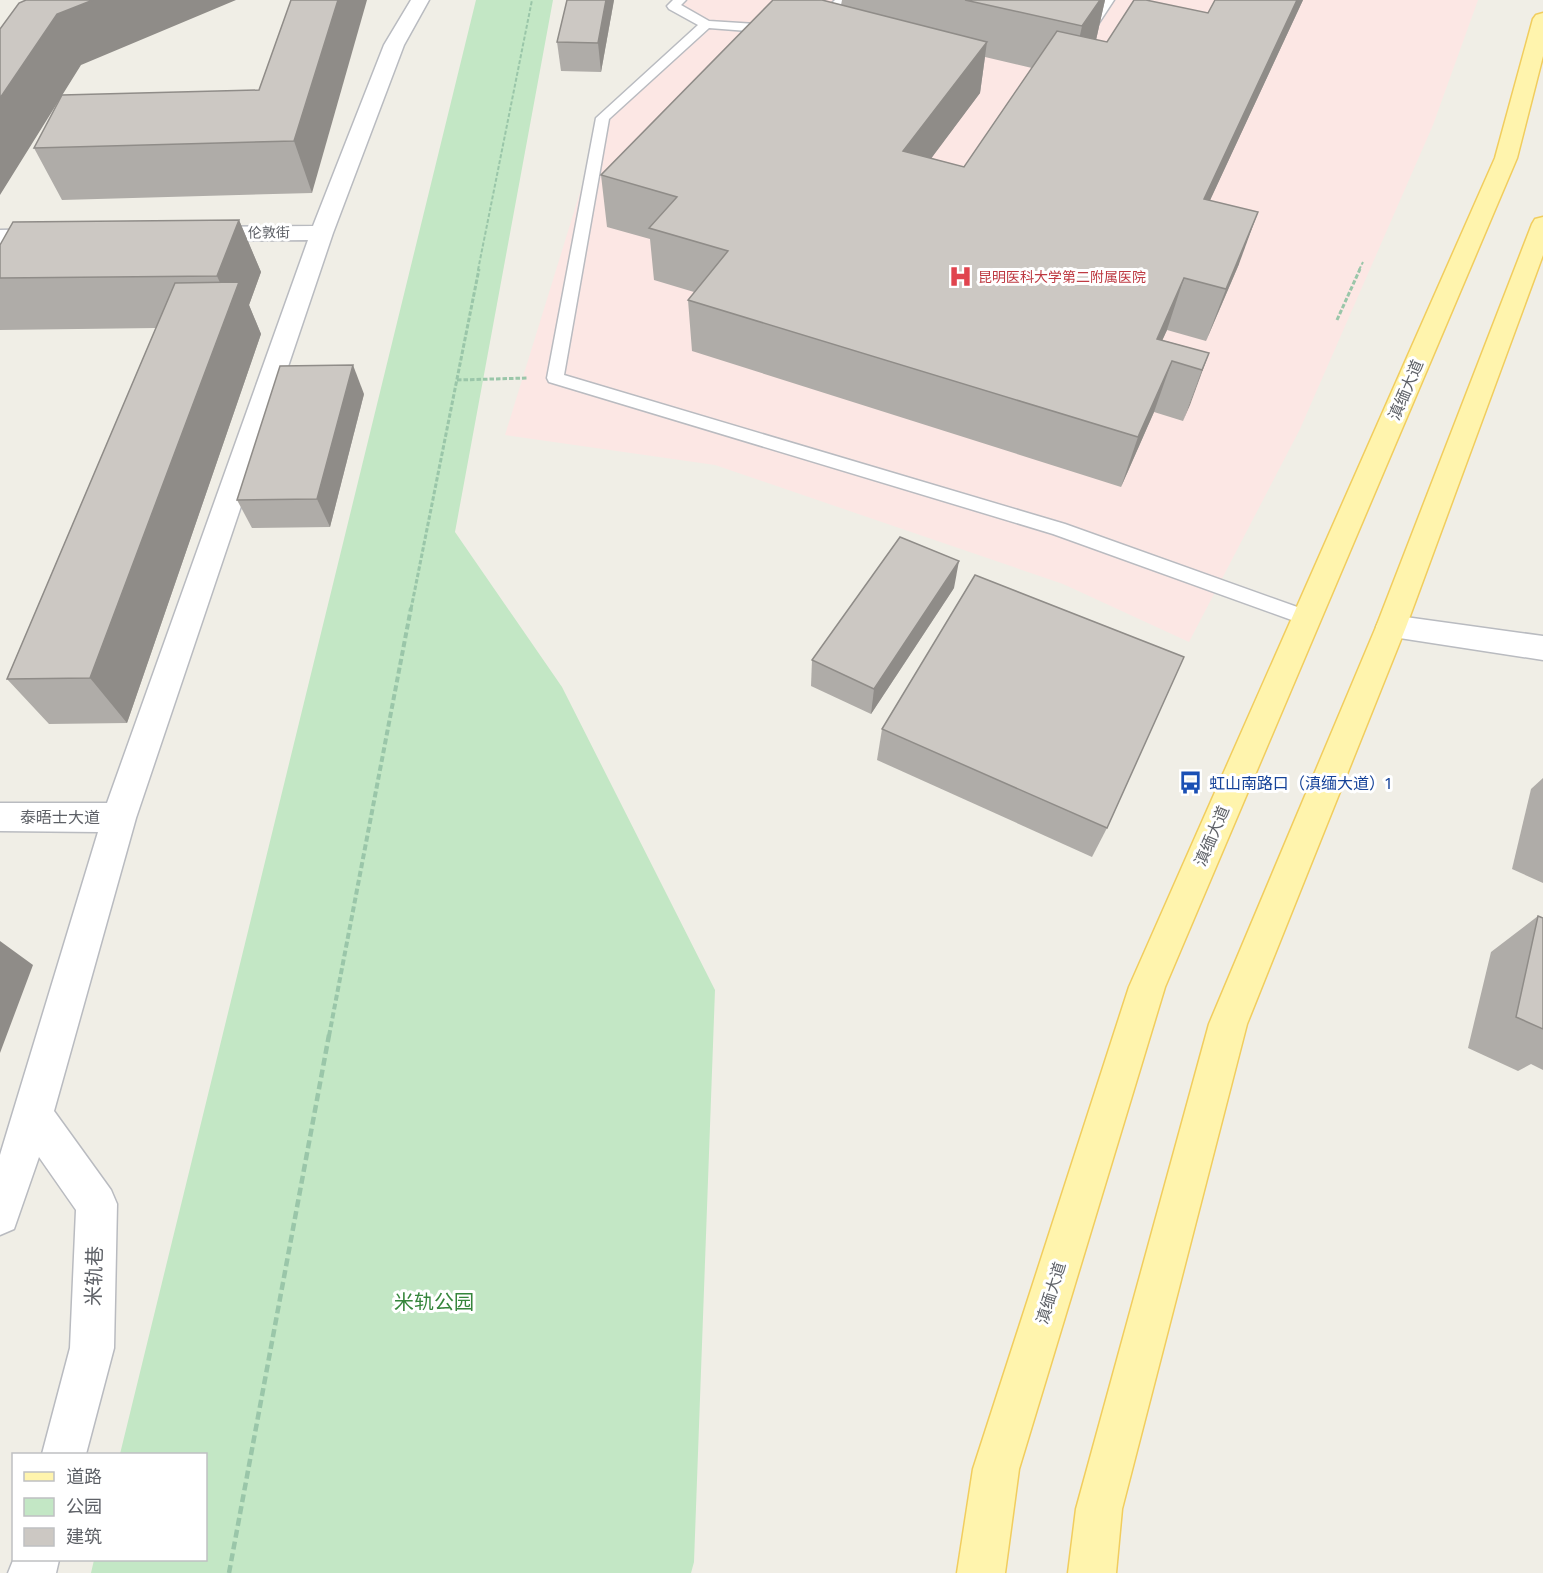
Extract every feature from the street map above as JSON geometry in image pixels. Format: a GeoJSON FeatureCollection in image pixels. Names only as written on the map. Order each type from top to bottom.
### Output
{"type":"FeatureCollection","features":[{"type":"Feature","properties":{"kind":"main road","name":"滇缅大道"},"geometry":{"type":"LineString","coordinates":[[981,1573],[996,1469],[1147,987],[1506,158],[1543,19]]}},
{"type":"Feature","properties":{"kind":"main road"},"geometry":{"type":"LineString","coordinates":[[1092,1573],[1099,1509],[1228,1024],[1391,627],[1543,224]]}},
{"type":"Feature","properties":{"kind":"street"},"geometry":{"type":"LineString","coordinates":[[0,1215],[33,1115],[119,818],[322,233],[394,45],[420,0]]}},
{"type":"Feature","properties":{"kind":"street","name":"伦敦街"},"geometry":{"type":"LineString","coordinates":[[179,234],[322,233]]}},
{"type":"Feature","properties":{"kind":"street"},"geometry":{"type":"LineString","coordinates":[[0,237],[72,236]]}},
{"type":"Feature","properties":{"kind":"street"},"geometry":{"type":"LineString","coordinates":[[1391,627],[1543,648]]}},
{"type":"Feature","properties":{"kind":"street","name":"泰晤士大道"},"geometry":{"type":"LineString","coordinates":[[0,817],[119,818]]}},
{"type":"Feature","properties":{"kind":"street","name":"米轨巷"},"geometry":{"type":"LineString","coordinates":[[33,1115],[97,1204],[92,1348],[65,1453]]}},
{"type":"Feature","properties":{"kind":"lane"},"geometry":{"type":"LineString","coordinates":[[680,0],[673,6],[706,24],[786,30]]}},
{"type":"Feature","properties":{"kind":"lane"},"geometry":{"type":"LineString","coordinates":[[809,32],[842,0]]}},
{"type":"Feature","properties":{"kind":"lane"},"geometry":{"type":"LineString","coordinates":[[1070,20],[1091,26],[1108,0]]}},
{"type":"Feature","properties":{"kind":"lane"},"geometry":{"type":"LineString","coordinates":[[706,24],[603,118],[555,378],[1059,529],[1307,618]]}},
{"type":"Feature","properties":{"kind":"path"},"geometry":{"type":"LineString","coordinates":[[228,1573],[369,821],[532,0]]}},
{"type":"Feature","properties":{"kind":"path"},"geometry":{"type":"LineString","coordinates":[[1336,320],[1363,262]]}},
{"type":"Feature","properties":{"kind":"path"},"geometry":{"type":"LineString","coordinates":[[457,380],[555,378]]}},
{"type":"Feature","properties":{"kind":"shaded area","name":"昆明医科大学第二附属医院"},"geometry":{"type":"Polygon","coordinates":[[[680,0],[1478,0],[1433,125],[1300,429],[1189,642],[1063,584],[715,465],[505,435],[603,118],[706,25],[673,6],[680,0]]]}},
{"type":"Feature","properties":{"kind":"green space","name":"米轨公园"},"geometry":{"type":"Polygon","coordinates":[[[476,0],[553,0],[455,532],[562,687],[715,990],[694,1562],[691,1573],[91,1573],[94,1561],[207,1561],[207,1453],[120,1453],[476,0]]]}},
{"type":"Feature","properties":{"kind":"building"},"geometry":{"type":"Polygon","coordinates":[[[26,0],[93,0],[57,14],[0,98],[0,29],[19,3],[26,0]]]}},
{"type":"Feature","properties":{"kind":"building"},"geometry":{"type":"Polygon","coordinates":[[[291,0],[338,0],[294,141],[34,148],[62,95],[259,90],[291,0]]]}},
{"type":"Feature","properties":{"kind":"building"},"geometry":{"type":"Polygon","coordinates":[[[567,0],[606,0],[598,43],[557,42],[567,0]]]}},
{"type":"Feature","properties":{"kind":"building"},"geometry":{"type":"Polygon","coordinates":[[[773,0],[822,0],[987,42],[903,151],[964,167],[1057,31],[1107,42],[1134,0],[1146,0],[1208,13],[1215,0],[1297,0],[1204,199],[1258,212],[1226,289],[1184,278],[1157,339],[1209,353],[1202,370],[1172,361],[1138,437],[688,300],[728,251],[649,228],[677,197],[601,175],[773,0]]]}},
{"type":"Feature","properties":{"kind":"building"},"geometry":{"type":"Polygon","coordinates":[[[965,0],[1100,0],[1082,26],[965,0]]]}},
{"type":"Feature","properties":{"kind":"building"},"geometry":{"type":"Polygon","coordinates":[[[239,220],[217,276],[0,278],[0,245],[13,222],[239,220]]]}},
{"type":"Feature","properties":{"kind":"building"},"geometry":{"type":"Polygon","coordinates":[[[239,282],[90,678],[7,679],[175,283],[239,282]]]}},
{"type":"Feature","properties":{"kind":"building"},"geometry":{"type":"Polygon","coordinates":[[[353,365],[317,499],[237,500],[280,366],[353,365]]]}},
{"type":"Feature","properties":{"kind":"building"},"geometry":{"type":"Polygon","coordinates":[[[900,537],[959,561],[874,689],[812,660],[900,537]]]}},
{"type":"Feature","properties":{"kind":"building"},"geometry":{"type":"Polygon","coordinates":[[[975,575],[1184,657],[1107,828],[882,729],[975,575]]]}},
{"type":"Feature","properties":{"kind":"building"},"geometry":{"type":"Polygon","coordinates":[[[1538,916],[1543,918],[1543,1029],[1516,1017],[1538,916]]]}},
{"type":"Feature","properties":{"kind":"place","name":"昆明医科大学第二附属医院"},"geometry":{"type":"Point","coordinates":[960,277]}},
{"type":"Feature","properties":{"kind":"place","name":"虹山南路口（滇缅大道）1"},"geometry":{"type":"Point","coordinates":[1191,783]}}]}
